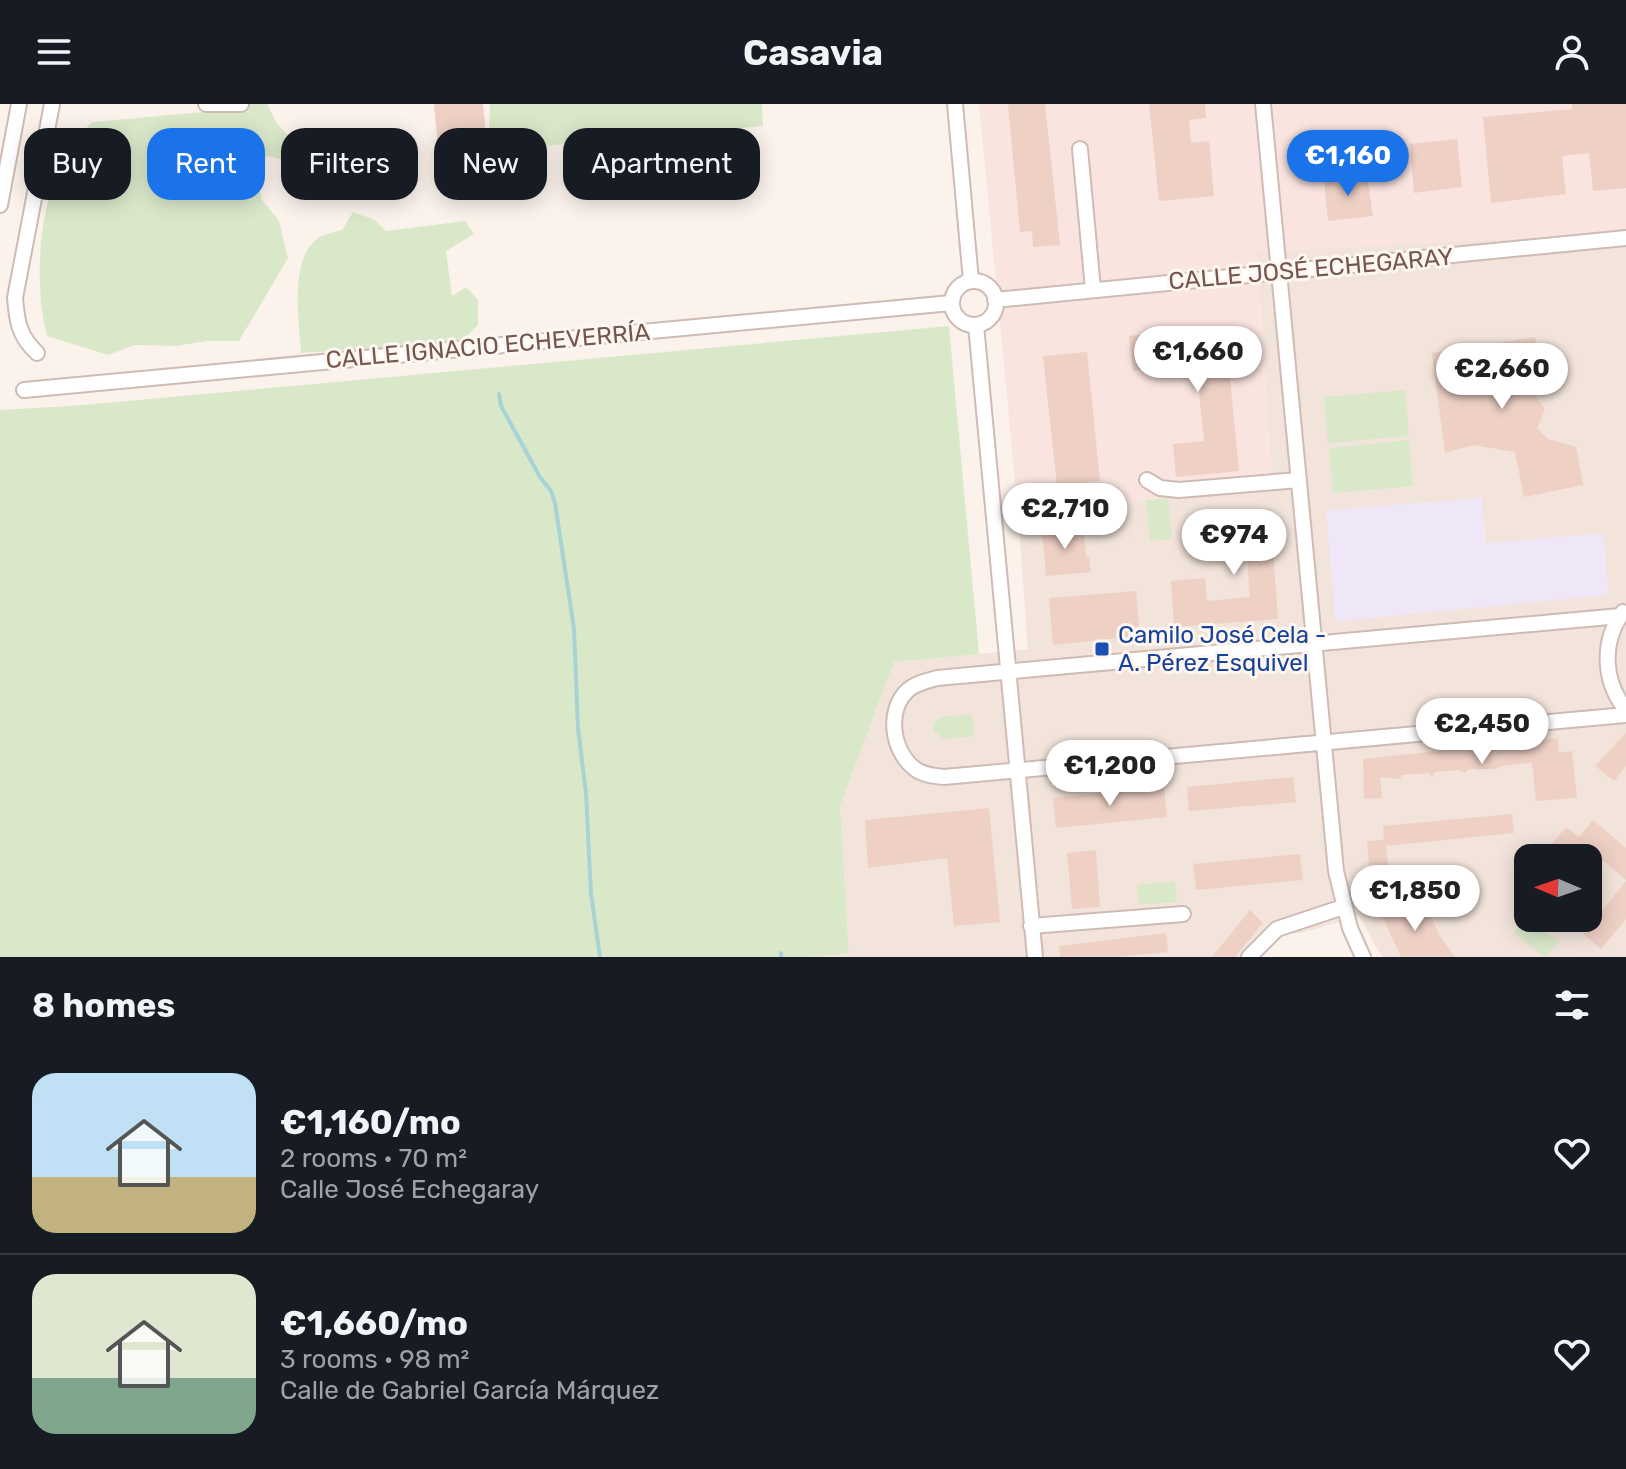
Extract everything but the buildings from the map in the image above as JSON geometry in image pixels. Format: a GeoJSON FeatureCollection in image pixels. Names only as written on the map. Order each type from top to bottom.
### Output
{"type":"FeatureCollection","features":[{"type":"Feature","properties":{"kind":"street"},"geometry":{"type":"LineString","coordinates":[[0,205],[19,104]]}},
{"type":"Feature","properties":{"kind":"street"},"geometry":{"type":"LineString","coordinates":[[37,353],[24,342],[18,329],[15,298],[52,104]]}},
{"type":"Feature","properties":{"kind":"street"},"geometry":{"type":"LineString","coordinates":[[206,104],[241,104]]}},
{"type":"Feature","properties":{"kind":"street"},"geometry":{"type":"LineString","coordinates":[[955,104],[971,281]]}},
{"type":"Feature","properties":{"kind":"street"},"geometry":{"type":"LineString","coordinates":[[1265,104],[1277,273],[1336,871],[1343,907],[1363,957]]}},
{"type":"Feature","properties":{"kind":"street"},"geometry":{"type":"LineString","coordinates":[[1080,149],[1093,289]]}},
{"type":"Feature","properties":{"kind":"street","name":"CALLE JOSÉ ECHEGARAY"},"geometry":{"type":"LineString","coordinates":[[995,300],[1626,238]]}},
{"type":"Feature","properties":{"kind":"street"},"geometry":{"type":"LineString","coordinates":[[971,281],[987,285],[995,300],[993,314],[976,325],[959,319],[951,303],[955,290],[971,281]]}},
{"type":"Feature","properties":{"kind":"street","name":"CALLE IGNACIO ECHEVERRÍA"},"geometry":{"type":"LineString","coordinates":[[24,390],[951,303]]}},
{"type":"Feature","properties":{"kind":"street"},"geometry":{"type":"LineString","coordinates":[[976,325],[1035,957]]}},
{"type":"Feature","properties":{"kind":"street"},"geometry":{"type":"LineString","coordinates":[[1147,480],[1160,488],[1179,490],[1298,480]]}},
{"type":"Feature","properties":{"kind":"street"},"geometry":{"type":"LineString","coordinates":[[1623,612],[1609,640],[1607,666],[1611,684],[1626,712],[944,777],[916,770],[901,754],[895,739],[899,705],[907,692],[918,684],[937,678],[1623,612]]}},
{"type":"Feature","properties":{"kind":"street"},"geometry":{"type":"LineString","coordinates":[[1249,957],[1277,929],[1343,907]]}},
{"type":"Feature","properties":{"kind":"street"},"geometry":{"type":"LineString","coordinates":[[1031,926],[1183,914]]}},
{"type":"Feature","properties":{"kind":"shaded area"},"geometry":{"type":"Polygon","coordinates":[[[979,104],[1626,104],[1626,233],[1257,251],[1272,488],[1018,513],[979,104]]]}},
{"type":"Feature","properties":{"kind":"shaded area"},"geometry":{"type":"Polygon","coordinates":[[[1626,233],[1626,957],[1382,957],[1359,916],[1301,933],[1259,934],[1239,957],[813,957],[849,952],[840,806],[894,662],[1028,649],[1018,513],[1272,488],[1257,251],[1626,233]]]}},
{"type":"Feature","properties":{"kind":"shaded area"},"geometry":{"type":"Polygon","coordinates":[[[1482,498],[1486,543],[1603,533],[1609,595],[1339,621],[1335,618],[1326,510],[1482,498]]]}},
{"type":"Feature","properties":{"kind":"green space"},"geometry":{"type":"Polygon","coordinates":[[[267,104],[281,128],[281,159],[265,158],[265,128],[147,128],[147,200],[262,200],[279,221],[288,258],[239,341],[208,341],[175,346],[135,345],[108,355],[47,336],[42,311],[40,253],[49,200],[131,200],[131,128],[87,128],[93,122],[267,104]]]}},
{"type":"Feature","properties":{"kind":"green space"},"geometry":{"type":"Polygon","coordinates":[[[490,104],[762,104],[763,126],[563,128],[563,144],[547,146],[547,128],[489,128],[490,104]]]}},
{"type":"Feature","properties":{"kind":"green space"},"geometry":{"type":"Polygon","coordinates":[[[353,212],[375,220],[386,231],[465,221],[474,234],[446,251],[452,296],[466,287],[478,300],[478,325],[460,343],[301,353],[298,291],[303,260],[318,238],[342,230],[353,212]]]}},
{"type":"Feature","properties":{"kind":"green space"},"geometry":{"type":"Polygon","coordinates":[[[949,326],[979,654],[894,662],[840,806],[849,953],[813,957],[0,957],[0,410],[84,405],[949,326]]]}},
{"type":"Feature","properties":{"kind":"green space"},"geometry":{"type":"Polygon","coordinates":[[[1405,390],[1409,436],[1328,443],[1324,397],[1405,390]]]}},
{"type":"Feature","properties":{"kind":"green space"},"geometry":{"type":"Polygon","coordinates":[[[1409,440],[1413,486],[1333,493],[1329,448],[1409,440]]]}},
{"type":"Feature","properties":{"kind":"green space"},"geometry":{"type":"Polygon","coordinates":[[[1168,498],[1172,539],[1150,541],[1146,500],[1168,498]]]}},
{"type":"Feature","properties":{"kind":"green space"},"geometry":{"type":"Polygon","coordinates":[[[972,714],[974,736],[944,739],[933,731],[934,723],[941,717],[972,714]]]}},
{"type":"Feature","properties":{"kind":"green space"},"geometry":{"type":"Polygon","coordinates":[[[1175,881],[1177,902],[1139,905],[1137,885],[1175,881]]]}},
{"type":"Feature","properties":{"kind":"green space"},"geometry":{"type":"Polygon","coordinates":[[[1546,932],[1558,942],[1545,957],[1514,933],[1546,932]]]}},
{"type":"Feature","properties":{"kind":"waterway"},"geometry":{"type":"LineString","coordinates":[[499,394],[501,406],[555,503],[574,629],[591,894],[600,957]]}},
{"type":"Feature","properties":{"kind":"place","name":"Camilo José Cela - A. Pérez Esquivel"},"geometry":{"type":"Point","coordinates":[1102,649]}}]}
